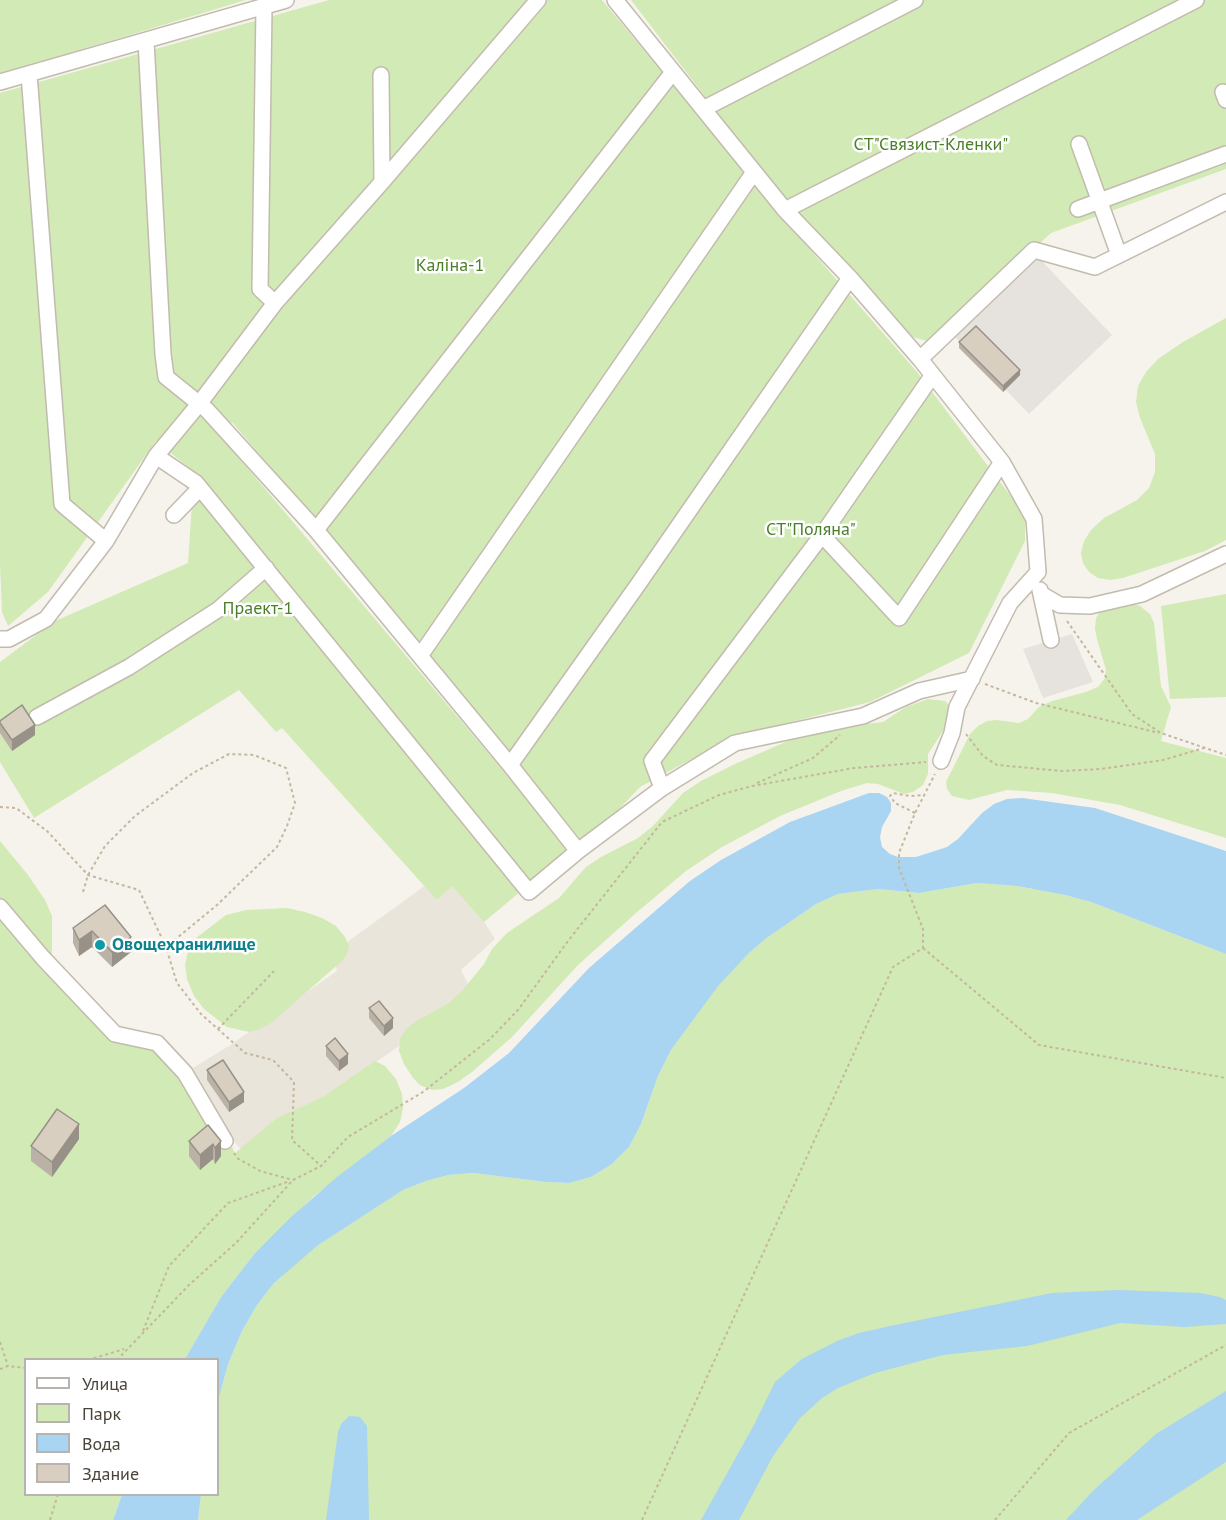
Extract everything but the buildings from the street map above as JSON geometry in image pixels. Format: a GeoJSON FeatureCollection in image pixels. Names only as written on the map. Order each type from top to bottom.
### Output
{"type":"FeatureCollection","features":[{"type":"Feature","properties":{"kind":"street"},"geometry":{"type":"LineString","coordinates":[[0,82],[286,0]]}},
{"type":"Feature","properties":{"kind":"street"},"geometry":{"type":"LineString","coordinates":[[0,639],[9,639],[46,619],[106,541],[156,456],[274,303],[382,182],[538,0]]}},
{"type":"Feature","properties":{"kind":"street"},"geometry":{"type":"LineString","coordinates":[[615,0],[785,210],[850,278],[920,359],[1002,462],[1034,519],[1041,594],[1051,640]]}},
{"type":"Feature","properties":{"kind":"street"},"geometry":{"type":"LineString","coordinates":[[703,109],[915,0]]}},
{"type":"Feature","properties":{"kind":"street"},"geometry":{"type":"LineString","coordinates":[[785,210],[1196,0]]}},
{"type":"Feature","properties":{"kind":"street"},"geometry":{"type":"LineString","coordinates":[[264,7],[260,289],[274,303]]}},
{"type":"Feature","properties":{"kind":"street"},"geometry":{"type":"LineString","coordinates":[[146,41],[162,342],[166,377],[207,410],[316,530],[578,851]]}},
{"type":"Feature","properties":{"kind":"street"},"geometry":{"type":"LineString","coordinates":[[316,530],[673,72]]}},
{"type":"Feature","properties":{"kind":"street"},"geometry":{"type":"LineString","coordinates":[[29,74],[62,504],[106,541]]}},
{"type":"Feature","properties":{"kind":"street"},"geometry":{"type":"LineString","coordinates":[[381,75],[382,182]]}},
{"type":"Feature","properties":{"kind":"street"},"geometry":{"type":"LineString","coordinates":[[1079,144],[1119,255]]}},
{"type":"Feature","properties":{"kind":"street"},"geometry":{"type":"LineString","coordinates":[[1078,209],[1226,154]]}},
{"type":"Feature","properties":{"kind":"street"},"geometry":{"type":"LineString","coordinates":[[420,656],[754,172]]}},
{"type":"Feature","properties":{"kind":"street"},"geometry":{"type":"LineString","coordinates":[[920,359],[1034,250],[1095,267],[1226,202]]}},
{"type":"Feature","properties":{"kind":"street"},"geometry":{"type":"LineString","coordinates":[[510,765],[850,278]]}},
{"type":"Feature","properties":{"kind":"street"},"geometry":{"type":"LineString","coordinates":[[662,788],[652,761],[822,535],[932,376]]}},
{"type":"Feature","properties":{"kind":"street"},"geometry":{"type":"LineString","coordinates":[[156,456],[196,483],[529,892],[578,851],[662,788],[735,743],[863,716],[919,691],[972,679]]}},
{"type":"Feature","properties":{"kind":"street"},"geometry":{"type":"LineString","coordinates":[[822,535],[899,618],[1002,462]]}},
{"type":"Feature","properties":{"kind":"street"},"geometry":{"type":"LineString","coordinates":[[174,515],[200,488]]}},
{"type":"Feature","properties":{"kind":"street"},"geometry":{"type":"LineString","coordinates":[[1041,594],[1055,604],[1090,606],[1142,594],[1226,554]]}},
{"type":"Feature","properties":{"kind":"street"},"geometry":{"type":"LineString","coordinates":[[38,717],[129,667],[219,609],[266,568]]}},
{"type":"Feature","properties":{"kind":"street"},"geometry":{"type":"LineString","coordinates":[[941,761],[952,733],[955,714],[1010,603],[1038,572]]}},
{"type":"Feature","properties":{"kind":"street"},"geometry":{"type":"LineString","coordinates":[[0,907],[43,958],[115,1034],[157,1043],[185,1073],[225,1141]]}},
{"type":"Feature","properties":{"kind":"path"},"geometry":{"type":"LineString","coordinates":[[1055,604],[1132,714],[1161,733]]}},
{"type":"Feature","properties":{"kind":"path"},"geometry":{"type":"LineString","coordinates":[[972,679],[1036,703],[1161,733],[1226,755]]}},
{"type":"Feature","properties":{"kind":"path"},"geometry":{"type":"LineString","coordinates":[[955,714],[963,730],[982,756],[997,765],[1062,771],[1101,769],[1163,760],[1204,748]]}},
{"type":"Feature","properties":{"kind":"path"},"geometry":{"type":"LineString","coordinates":[[752,786],[813,758],[863,716]]}},
{"type":"Feature","properties":{"kind":"path"},"geometry":{"type":"LineString","coordinates":[[83,892],[88,875],[105,846],[135,816],[193,773],[229,754],[254,755],[285,768],[295,803],[277,847],[217,905],[166,947]]}},
{"type":"Feature","properties":{"kind":"path"},"geometry":{"type":"LineString","coordinates":[[142,1333],[170,1266],[228,1203],[293,1180],[321,1166],[348,1137],[423,1092],[490,1039],[518,1010],[568,941],[662,822],[719,795],[752,786],[854,768],[941,761]]}},
{"type":"Feature","properties":{"kind":"path"},"geometry":{"type":"LineString","coordinates":[[922,948],[923,928],[899,868],[901,846],[941,761]]}},
{"type":"Feature","properties":{"kind":"path"},"geometry":{"type":"LineString","coordinates":[[915,813],[895,803],[890,796],[893,793],[910,796],[924,795]]}},
{"type":"Feature","properties":{"kind":"path"},"geometry":{"type":"LineString","coordinates":[[0,807],[16,808],[47,831],[88,875],[139,890],[166,947],[177,983],[201,1014],[245,1053],[273,1060],[294,1082],[292,1140],[321,1166]]}},
{"type":"Feature","properties":{"kind":"path"},"geometry":{"type":"LineString","coordinates":[[922,948],[1039,1045],[1226,1078]]}},
{"type":"Feature","properties":{"kind":"path"},"geometry":{"type":"LineString","coordinates":[[642,1520],[893,967],[922,948]]}},
{"type":"Feature","properties":{"kind":"path"},"geometry":{"type":"LineString","coordinates":[[218,1029],[274,971]]}},
{"type":"Feature","properties":{"kind":"path"},"geometry":{"type":"LineString","coordinates":[[225,1141],[237,1158],[260,1171],[293,1180]]}},
{"type":"Feature","properties":{"kind":"path"},"geometry":{"type":"LineString","coordinates":[[118,1358],[189,1285],[236,1243],[293,1180]]}},
{"type":"Feature","properties":{"kind":"path"},"geometry":{"type":"LineString","coordinates":[[0,1342],[8,1366]]}},
{"type":"Feature","properties":{"kind":"path"},"geometry":{"type":"LineString","coordinates":[[995,1520],[1069,1433],[1226,1345]]}},
{"type":"Feature","properties":{"kind":"path"},"geometry":{"type":"LineString","coordinates":[[92,1358],[127,1348]]}},
{"type":"Feature","properties":{"kind":"path"},"geometry":{"type":"LineString","coordinates":[[0,1369],[8,1366],[24,1368]]}},
{"type":"Feature","properties":{"kind":"path"},"geometry":{"type":"LineString","coordinates":[[50,1520],[57,1496]]}},
{"type":"Feature","properties":{"kind":"shaded area"},"geometry":{"type":"Polygon","coordinates":[[[1039,258],[1112,335],[1029,414],[955,337],[1039,258]]]}},
{"type":"Feature","properties":{"kind":"shaded area"},"geometry":{"type":"Polygon","coordinates":[[[1072,634],[1093,682],[1043,698],[1023,649],[1072,634]]]}},
{"type":"Feature","properties":{"kind":"shaded area"},"geometry":{"type":"Polygon","coordinates":[[[426,885],[437,900],[452,885],[484,922],[495,939],[461,970],[473,994],[245,1154],[231,1138],[191,1069],[229,1046],[337,971],[332,953],[426,885]]]}},
{"type":"Feature","properties":{"kind":"green space"},"geometry":{"type":"Polygon","coordinates":[[[0,0],[246,0],[0,74],[0,0]]]}},
{"type":"Feature","properties":{"kind":"green space"},"geometry":{"type":"Polygon","coordinates":[[[329,0],[602,0],[794,231],[917,372],[1025,515],[1025,541],[969,653],[870,702],[732,737],[640,787],[585,845],[475,710],[232,422],[223,439],[570,850],[484,922],[452,886],[437,900],[282,728],[276,732],[239,690],[34,818],[0,762],[0,662],[55,621],[188,563],[194,472],[156,441],[48,592],[8,626],[2,612],[0,563],[0,93],[329,0]]]}},
{"type":"Feature","properties":{"kind":"green space","name":"СТ\"Связист-Кленки\""},"geometry":{"type":"Polygon","coordinates":[[[631,0],[1226,0],[1226,169],[1051,233],[930,342],[913,337],[785,201],[631,0]]]}},
{"type":"Feature","properties":{"kind":"green space"},"geometry":{"type":"Polygon","coordinates":[[[1226,318],[1226,540],[1205,551],[1123,578],[1110,580],[1098,578],[1089,572],[1083,563],[1081,553],[1084,541],[1091,530],[1104,518],[1137,500],[1149,488],[1155,472],[1155,454],[1136,402],[1138,386],[1146,372],[1158,359],[1226,318]]]}},
{"type":"Feature","properties":{"kind":"green space"},"geometry":{"type":"Polygon","coordinates":[[[1226,594],[1226,697],[1170,699],[1161,606],[1226,594]]]}},
{"type":"Feature","properties":{"kind":"green space"},"geometry":{"type":"Polygon","coordinates":[[[1127,602],[1140,606],[1150,614],[1154,623],[1161,686],[1171,707],[1161,741],[1226,758],[1226,838],[1120,805],[1052,793],[1007,790],[969,800],[952,796],[947,789],[946,782],[970,734],[978,726],[987,721],[997,720],[1019,723],[1028,719],[1039,707],[1052,701],[1098,687],[1105,678],[1106,670],[1095,629],[1096,618],[1102,608],[1127,602]]]}},
{"type":"Feature","properties":{"kind":"green space"},"geometry":{"type":"Polygon","coordinates":[[[928,699],[945,701],[950,706],[950,720],[928,754],[928,774],[923,785],[913,792],[904,794],[878,784],[867,783],[841,791],[780,816],[722,847],[686,871],[578,965],[512,1037],[472,1072],[443,1089],[432,1090],[420,1085],[413,1078],[399,1051],[400,1039],[406,1029],[449,1003],[462,991],[484,964],[492,949],[507,933],[559,898],[586,867],[638,838],[653,826],[683,793],[735,764],[797,737],[883,722],[906,707],[928,699]]]}},
{"type":"Feature","properties":{"kind":"green space"},"geometry":{"type":"Polygon","coordinates":[[[0,841],[45,900],[52,916],[52,956],[117,1025],[153,1035],[219,1122],[235,1153],[277,1118],[323,1097],[375,1061],[385,1066],[396,1079],[402,1094],[403,1108],[400,1122],[391,1136],[313,1197],[255,1253],[221,1297],[186,1358],[24,1358],[24,1496],[122,1496],[113,1520],[0,1520],[0,841]]]}},
{"type":"Feature","properties":{"kind":"green space"},"geometry":{"type":"Polygon","coordinates":[[[977,883],[1017,886],[1065,895],[1091,902],[1226,954],[1226,1520],[198,1520],[201,1496],[219,1496],[219,1397],[228,1364],[242,1331],[257,1305],[274,1283],[295,1264],[317,1246],[403,1190],[426,1181],[448,1175],[473,1173],[569,1183],[591,1177],[612,1164],[629,1147],[641,1124],[658,1076],[671,1050],[717,986],[749,953],[816,904],[838,894],[878,889],[919,893],[977,883]]]}},
{"type":"Feature","properties":{"kind":"green space"},"geometry":{"type":"Polygon","coordinates":[[[287,908],[322,918],[336,926],[349,946],[347,954],[342,961],[271,1023],[249,1032],[227,1027],[204,1009],[194,996],[187,979],[185,965],[188,951],[196,938],[226,915],[246,910],[287,908]]]}},
{"type":"Feature","properties":{"kind":"water"},"geometry":{"type":"Polygon","coordinates":[[[869,793],[879,793],[887,797],[891,803],[891,811],[882,827],[880,837],[882,847],[898,857],[916,857],[947,847],[958,839],[982,813],[994,804],[1007,799],[1022,798],[1095,808],[1226,851],[1226,954],[1091,902],[1017,886],[977,883],[919,893],[878,889],[838,894],[816,904],[768,937],[749,953],[718,986],[671,1050],[658,1076],[641,1124],[629,1147],[612,1164],[591,1177],[569,1183],[473,1173],[448,1175],[403,1190],[317,1246],[274,1283],[257,1305],[242,1331],[228,1364],[219,1397],[219,1358],[186,1358],[221,1297],[255,1253],[291,1217],[337,1177],[391,1136],[464,1088],[509,1053],[589,968],[690,881],[721,860],[790,822],[869,793]]]}},
{"type":"Feature","properties":{"kind":"water"},"geometry":{"type":"Polygon","coordinates":[[[1118,1290],[1200,1293],[1220,1297],[1226,1300],[1226,1324],[1185,1327],[1120,1323],[1027,1346],[943,1355],[875,1373],[838,1388],[822,1398],[800,1418],[773,1456],[739,1520],[701,1520],[754,1425],[775,1382],[802,1359],[837,1341],[890,1326],[1052,1293],[1118,1290]]]}},
{"type":"Feature","properties":{"kind":"water"},"geometry":{"type":"Polygon","coordinates":[[[1226,1391],[1226,1462],[1137,1520],[1066,1520],[1094,1490],[1156,1434],[1226,1391]]]}},
{"type":"Feature","properties":{"kind":"water"},"geometry":{"type":"Polygon","coordinates":[[[349,1416],[360,1417],[367,1426],[369,1520],[326,1520],[338,1432],[341,1424],[349,1416]]]}},
{"type":"Feature","properties":{"kind":"water"},"geometry":{"type":"Polygon","coordinates":[[[122,1496],[201,1496],[198,1520],[113,1520],[122,1496]]]}},
{"type":"Feature","properties":{"kind":"place","name":"Овощехранилище"},"geometry":{"type":"Point","coordinates":[100,945]}},
{"type":"Feature","properties":{"kind":"park label","name":"Каліна-1"},"geometry":{"type":"Point","coordinates":[450,266]}},
{"type":"Feature","properties":{"kind":"park label","name":"СТ\"Поляна\""},"geometry":{"type":"Point","coordinates":[811,530]}},
{"type":"Feature","properties":{"kind":"park label","name":"Праект-1"},"geometry":{"type":"Point","coordinates":[258,609]}}]}
